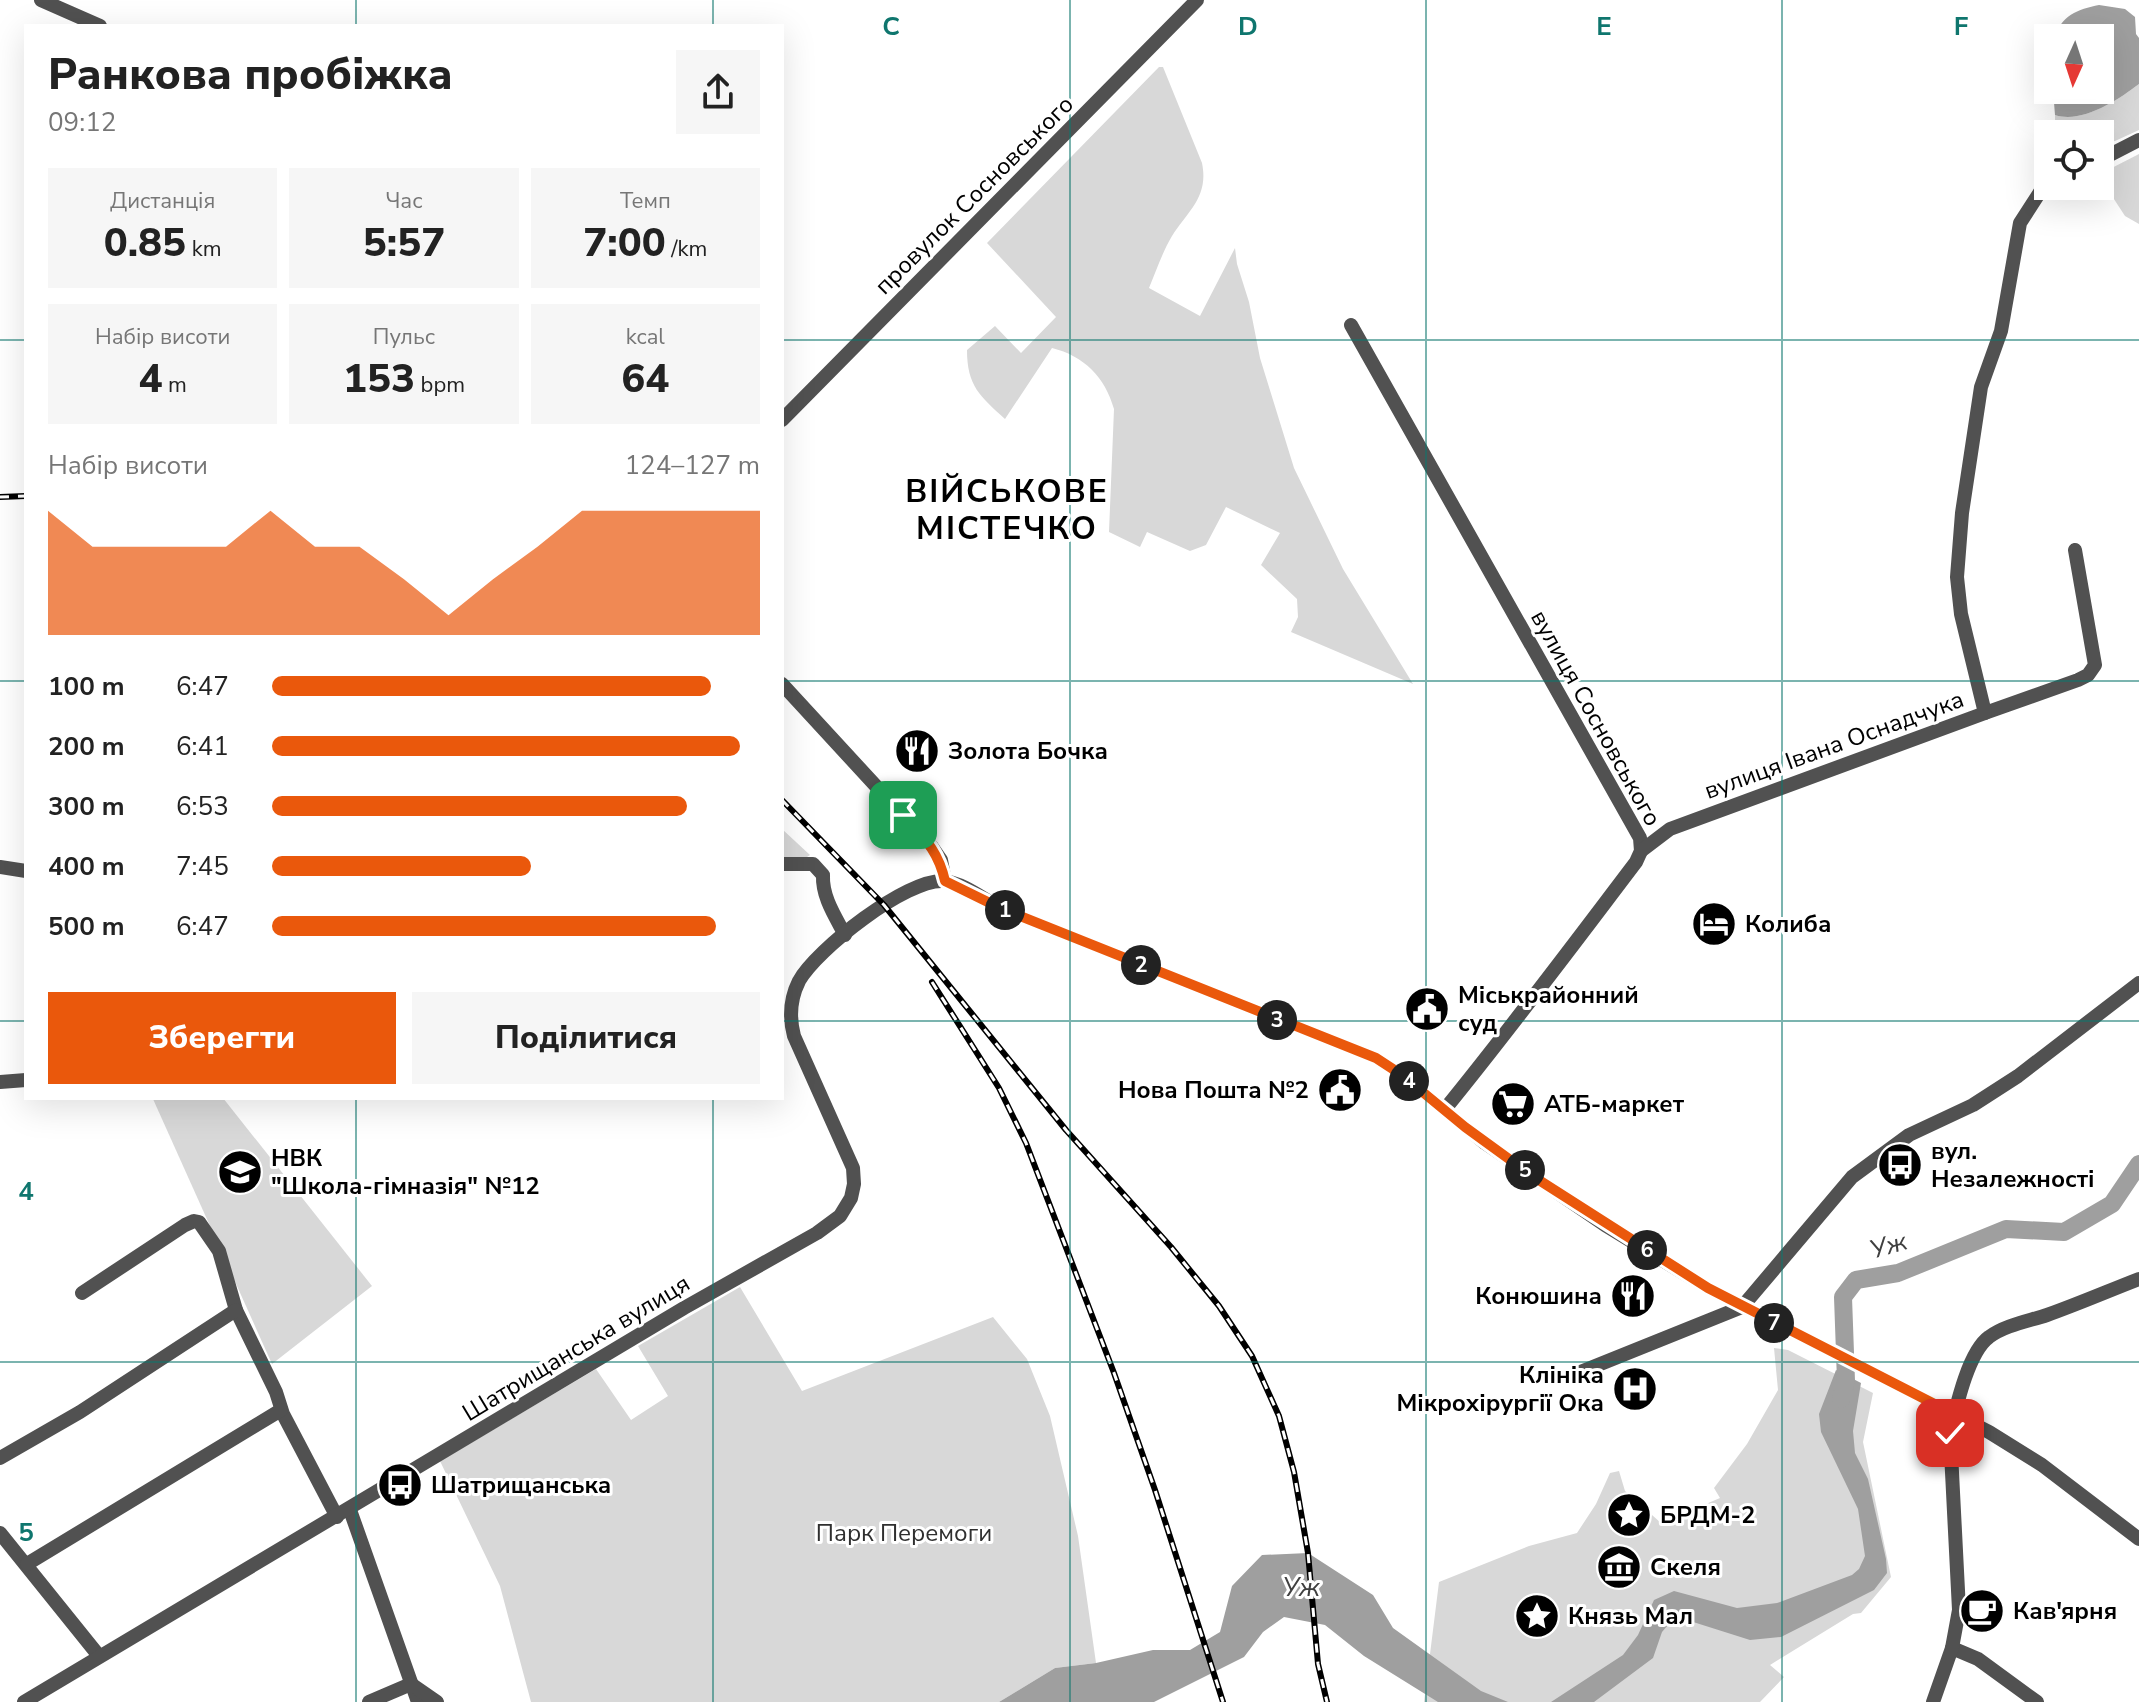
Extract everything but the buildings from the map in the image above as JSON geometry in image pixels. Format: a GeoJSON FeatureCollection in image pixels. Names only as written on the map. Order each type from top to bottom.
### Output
{"type":"FeatureCollection","features":[{"type":"Feature","properties":{"kind":"street"},"geometry":{"type":"LineString","coordinates":[[41,0],[74,6],[97,24]]}},
{"type":"Feature","properties":{"kind":"street","name":"провулок Сосновського"},"geometry":{"type":"LineString","coordinates":[[784,418],[1197,0]]}},
{"type":"Feature","properties":{"kind":"street"},"geometry":{"type":"LineString","coordinates":[[2114,153],[2139,140]]}},
{"type":"Feature","properties":{"kind":"street","name":"вулиця Івана Оснадчука"},"geometry":{"type":"LineString","coordinates":[[1641,851],[1670,829],[1985,713],[1961,614],[1957,577],[1962,513],[1981,387],[2001,331],[2020,223],[2035,200]]}},
{"type":"Feature","properties":{"kind":"street","name":"вулиця Сосновського"},"geometry":{"type":"LineString","coordinates":[[1351,325],[1635,824],[1640,838],[1641,851],[1528,1006],[1445,1109]]}},
{"type":"Feature","properties":{"kind":"street"},"geometry":{"type":"LineString","coordinates":[[1985,713],[2078,680],[2088,675],[2095,665],[2075,550]]}},
{"type":"Feature","properties":{"kind":"street"},"geometry":{"type":"LineString","coordinates":[[784,686],[932,847],[941,860],[945,881],[1000,908],[1376,1058],[1485,1143],[1605,1225],[1742,1307],[1954,1414],[2042,1465],[2139,1539]]}},
{"type":"Feature","properties":{"kind":"street"},"geometry":{"type":"LineString","coordinates":[[784,864],[810,862],[823,875],[826,898],[845,935]]}},
{"type":"Feature","properties":{"kind":"street"},"geometry":{"type":"LineString","coordinates":[[0,867],[24,871]]}},
{"type":"Feature","properties":{"kind":"street","name":"Шатрищанська вулиця"},"geometry":{"type":"LineString","coordinates":[[24,1702],[684,1308],[817,1233],[840,1216],[851,1198],[853,1168],[794,1036],[791,1021],[793,999],[806,971],[826,948],[877,909],[918,886],[945,881]]}},
{"type":"Feature","properties":{"kind":"street"},"geometry":{"type":"LineString","coordinates":[[784,991],[806,971]]}},
{"type":"Feature","properties":{"kind":"street"},"geometry":{"type":"LineString","coordinates":[[1573,1375],[1742,1307],[1852,1177],[1909,1135],[1973,1105],[2018,1076],[2139,983]]}},
{"type":"Feature","properties":{"kind":"street"},"geometry":{"type":"LineString","coordinates":[[784,1016],[794,1036]]}},
{"type":"Feature","properties":{"kind":"street"},"geometry":{"type":"LineString","coordinates":[[0,1082],[24,1080]]}},
{"type":"Feature","properties":{"kind":"street"},"geometry":{"type":"LineString","coordinates":[[82,1293],[194,1221],[204,1227],[217,1247],[236,1310],[276,1392],[281,1410],[343,1514],[402,1652],[418,1702]]}},
{"type":"Feature","properties":{"kind":"street"},"geometry":{"type":"LineString","coordinates":[[1933,1702],[1952,1648],[1960,1592],[1950,1433],[1970,1365],[1988,1337],[2139,1279]]}},
{"type":"Feature","properties":{"kind":"street"},"geometry":{"type":"LineString","coordinates":[[0,1458],[80,1412],[236,1310]]}},
{"type":"Feature","properties":{"kind":"street"},"geometry":{"type":"LineString","coordinates":[[27,1564],[281,1410]]}},
{"type":"Feature","properties":{"kind":"street"},"geometry":{"type":"LineString","coordinates":[[0,1533],[99,1656]]}},
{"type":"Feature","properties":{"kind":"street"},"geometry":{"type":"LineString","coordinates":[[1952,1648],[1978,1659],[2037,1702]]}},
{"type":"Feature","properties":{"kind":"street"},"geometry":{"type":"LineString","coordinates":[[369,1702],[411,1684]]}},
{"type":"Feature","properties":{"kind":"street"},"geometry":{"type":"LineString","coordinates":[[411,1684],[437,1702]]}},
{"type":"Feature","properties":{"kind":"green space"},"geometry":{"type":"Polygon","coordinates":[[[1159,67],[1163,67],[1202,163],[1203,185],[1196,203],[1172,236],[1149,288],[1200,316],[1235,248],[1260,358],[1294,468],[1343,569],[1413,684],[1291,632],[1298,617],[1297,599],[1261,565],[1280,533],[1226,507],[1206,545],[1190,551],[1147,532],[1140,547],[1109,532],[1114,409],[1105,387],[1083,362],[1052,348],[1005,419],[982,397],[972,382],[967,350],[995,326],[1021,353],[1056,317],[987,243],[1159,67]]]}},
{"type":"Feature","properties":{"kind":"green space"},"geometry":{"type":"Polygon","coordinates":[[[2139,84],[2139,130],[2115,141],[2114,120],[2055,120],[2055,115],[2077,116],[2114,104],[2114,100],[2139,84]]]}},
{"type":"Feature","properties":{"kind":"green space"},"geometry":{"type":"Polygon","coordinates":[[[2139,154],[2139,224],[2125,216],[2114,199],[2114,167],[2139,154]]]}},
{"type":"Feature","properties":{"kind":"green space"},"geometry":{"type":"Polygon","coordinates":[[[784,831],[810,855],[784,863],[784,831]]]}},
{"type":"Feature","properties":{"kind":"green space"},"geometry":{"type":"Polygon","coordinates":[[[153,1100],[225,1100],[372,1286],[272,1364],[153,1100]]]}},
{"type":"Feature","properties":{"kind":"green space","name":"Парк Перемоги"},"geometry":{"type":"Polygon","coordinates":[[[740,1287],[802,1391],[993,1317],[1027,1359],[1050,1416],[1078,1536],[1096,1663],[1055,1668],[999,1702],[531,1702],[500,1586],[440,1461],[596,1369],[631,1420],[668,1396],[638,1346],[740,1287]]]}},
{"type":"Feature","properties":{"kind":"green space"},"geometry":{"type":"Polygon","coordinates":[[[1774,1348],[1788,1350],[1873,1393],[1863,1442],[1891,1577],[1861,1613],[1853,1614],[1770,1665],[1784,1677],[1760,1702],[1424,1702],[1439,1582],[1529,1546],[1577,1533],[1596,1504],[1610,1473],[1619,1471],[1625,1491],[1661,1523],[1720,1498],[1714,1488],[1747,1444],[1778,1390],[1774,1348]]]}},
{"type":"Feature","properties":{"kind":"water"},"geometry":{"type":"Polygon","coordinates":[[[2099,5],[2125,9],[2135,17],[2139,38],[2139,84],[2114,100],[2114,24],[2061,24],[2084,9],[2099,5]]]}},
{"type":"Feature","properties":{"kind":"water"},"geometry":{"type":"Polygon","coordinates":[[[2054,104],[2108,104],[2077,116],[2055,115],[2054,104]]]}},
{"type":"Feature","properties":{"kind":"water"},"geometry":{"type":"Polygon","coordinates":[[[1836,1370],[1861,1383],[1853,1431],[1855,1453],[1868,1479],[1887,1573],[1874,1590],[1781,1637],[1750,1640],[1674,1618],[1662,1632],[1653,1658],[1594,1702],[1551,1702],[1623,1655],[1638,1635],[1654,1600],[1674,1591],[1737,1608],[1777,1603],[1852,1575],[1859,1569],[1865,1556],[1858,1509],[1821,1432],[1819,1414],[1836,1370]]]}},
{"type":"Feature","properties":{"kind":"water","name":"Уж"},"geometry":{"type":"Polygon","coordinates":[[[1308,1553],[1373,1595],[1393,1628],[1481,1691],[1508,1702],[1438,1702],[1364,1656],[1325,1625],[1284,1617],[1263,1632],[1244,1657],[1154,1702],[999,1702],[1055,1668],[1096,1663],[1153,1650],[1190,1650],[1220,1632],[1232,1586],[1262,1555],[1308,1553]]]}},
{"type":"Feature","properties":{"kind":"waterway","name":"Уж"},"geometry":{"type":"LineString","coordinates":[[1841,1399],[1846,1381],[1843,1297],[1856,1280],[1898,1273],[2006,1229],[2064,1232],[2112,1204],[2139,1164]]}},
{"type":"Feature","properties":{"kind":"railway"},"geometry":{"type":"LineString","coordinates":[[0,497],[24,496]]}},
{"type":"Feature","properties":{"kind":"railway"},"geometry":{"type":"LineString","coordinates":[[784,802],[884,905],[1066,1130],[1171,1247],[1219,1306],[1252,1356],[1279,1416],[1294,1472],[1308,1553],[1318,1664],[1327,1702]]}},
{"type":"Feature","properties":{"kind":"railway"},"geometry":{"type":"LineString","coordinates":[[932,982],[999,1088],[1026,1143],[1114,1373],[1223,1702]]}},
{"type":"Feature","properties":{"kind":"place","name":"Золота Бочка"},"geometry":{"type":"Point","coordinates":[917,751]}},
{"type":"Feature","properties":{"kind":"place","name":"Колиба"},"geometry":{"type":"Point","coordinates":[1714,924]}},
{"type":"Feature","properties":{"kind":"place","name":"Міськрайонний суд"},"geometry":{"type":"Point","coordinates":[1427,1009]}},
{"type":"Feature","properties":{"kind":"place","name":"Нова Пошта №2"},"geometry":{"type":"Point","coordinates":[1340,1090]}},
{"type":"Feature","properties":{"kind":"place","name":"АТБ-маркет"},"geometry":{"type":"Point","coordinates":[1513,1104]}},
{"type":"Feature","properties":{"kind":"place","name":"вул. Незалежності"},"geometry":{"type":"Point","coordinates":[1900,1165]}},
{"type":"Feature","properties":{"kind":"place","name":"НВК \"Школа-гімназія\" №12"},"geometry":{"type":"Point","coordinates":[240,1172]}},
{"type":"Feature","properties":{"kind":"place","name":"Конюшина"},"geometry":{"type":"Point","coordinates":[1633,1296]}},
{"type":"Feature","properties":{"kind":"place","name":"Клініка Мікрохірургії Ока"},"geometry":{"type":"Point","coordinates":[1635,1389]}},
{"type":"Feature","properties":{"kind":"place","name":"Шатрищанська"},"geometry":{"type":"Point","coordinates":[400,1485]}},
{"type":"Feature","properties":{"kind":"place","name":"БРДМ-2"},"geometry":{"type":"Point","coordinates":[1629,1515]}},
{"type":"Feature","properties":{"kind":"place","name":"Скеля"},"geometry":{"type":"Point","coordinates":[1619,1567]}},
{"type":"Feature","properties":{"kind":"place","name":"Кав'ярня"},"geometry":{"type":"Point","coordinates":[1982,1611]}},
{"type":"Feature","properties":{"kind":"place","name":"Князь Мал"},"geometry":{"type":"Point","coordinates":[1537,1616]}},
{"type":"Feature","properties":{"kind":"district","name":"ВІЙСЬКОВЕ МІСТЕЧКО"},"geometry":{"type":"Point","coordinates":[1007,510]}},
{"type":"Feature","properties":{"kind":"route"},"geometry":{"type":"LineString","coordinates":[[903,815],[941,860],[945,881],[1000,908],[1376,1058],[1402,1075],[1485,1143],[1605,1225],[1742,1307],[1954,1414],[1950,1433]]}}]}
